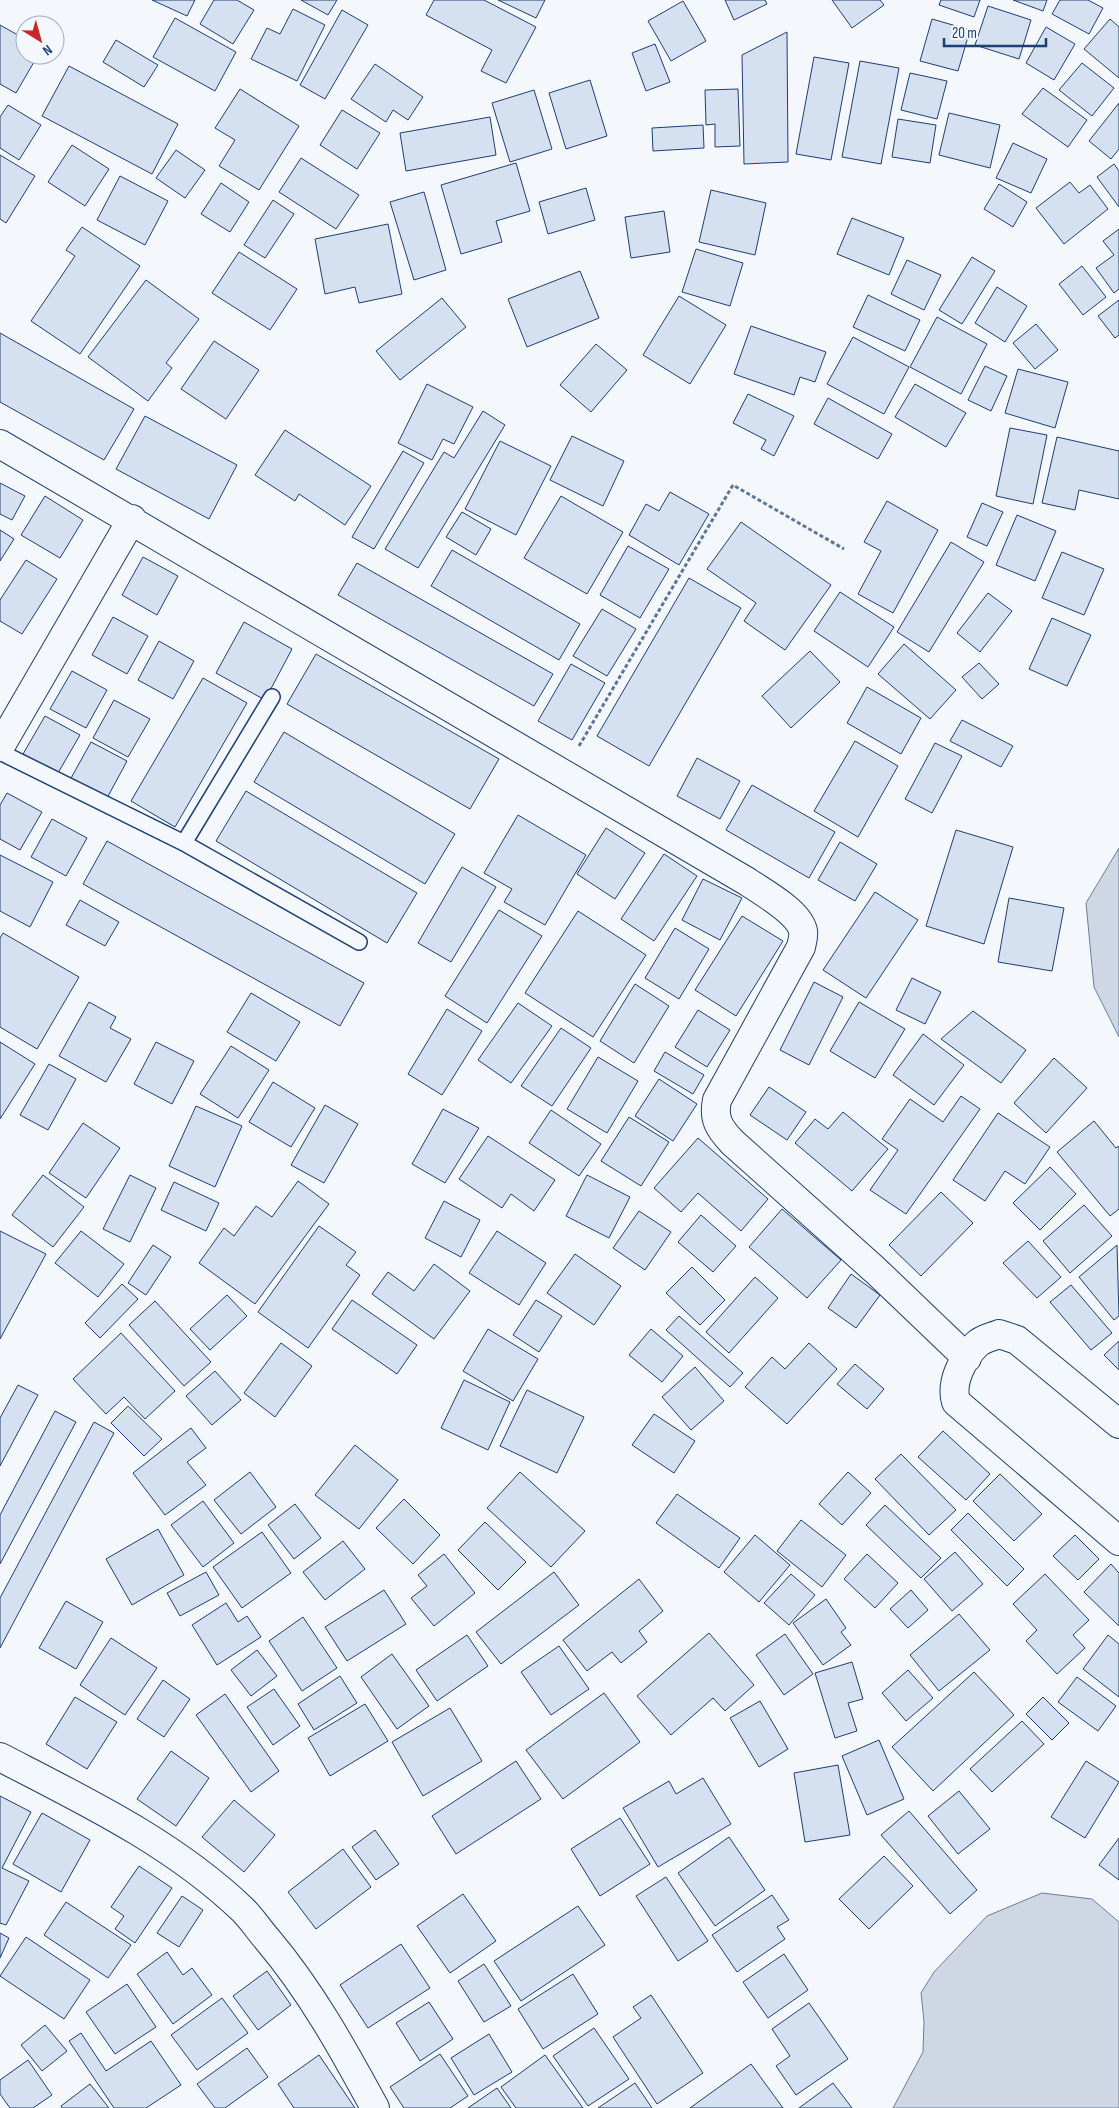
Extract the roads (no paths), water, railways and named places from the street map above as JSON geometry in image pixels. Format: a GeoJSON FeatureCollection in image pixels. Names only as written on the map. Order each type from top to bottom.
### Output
{"type":"FeatureCollection","features":[{"type":"Feature","properties":{"kind":"street"},"geometry":{"type":"LineString","coordinates":[[0,444],[132,519],[748,882],[791,913],[799,922],[803,933],[801,947],[717,1100],[714,1113],[716,1122],[732,1142],[875,1270],[967,1358]]}},
{"type":"Feature","properties":{"kind":"street"},"geometry":{"type":"LineString","coordinates":[[0,747],[132,519]]}},
{"type":"Feature","properties":{"kind":"street"},"geometry":{"type":"LineString","coordinates":[[1119,1424],[1017,1340],[999,1334],[978,1343],[956,1378],[953,1391],[956,1402],[1119,1541]]}},
{"type":"Feature","properties":{"kind":"street"},"geometry":{"type":"LineString","coordinates":[[0,1757],[111,1815],[177,1857],[243,1911],[290,1966],[340,2042],[375,2108]]}},
{"type":"Feature","properties":{"kind":"lane"},"geometry":{"type":"LineString","coordinates":[[184,843],[272,697]]}},
{"type":"Feature","properties":{"kind":"lane"},"geometry":{"type":"LineString","coordinates":[[0,752],[184,843],[359,942]]}}]}
